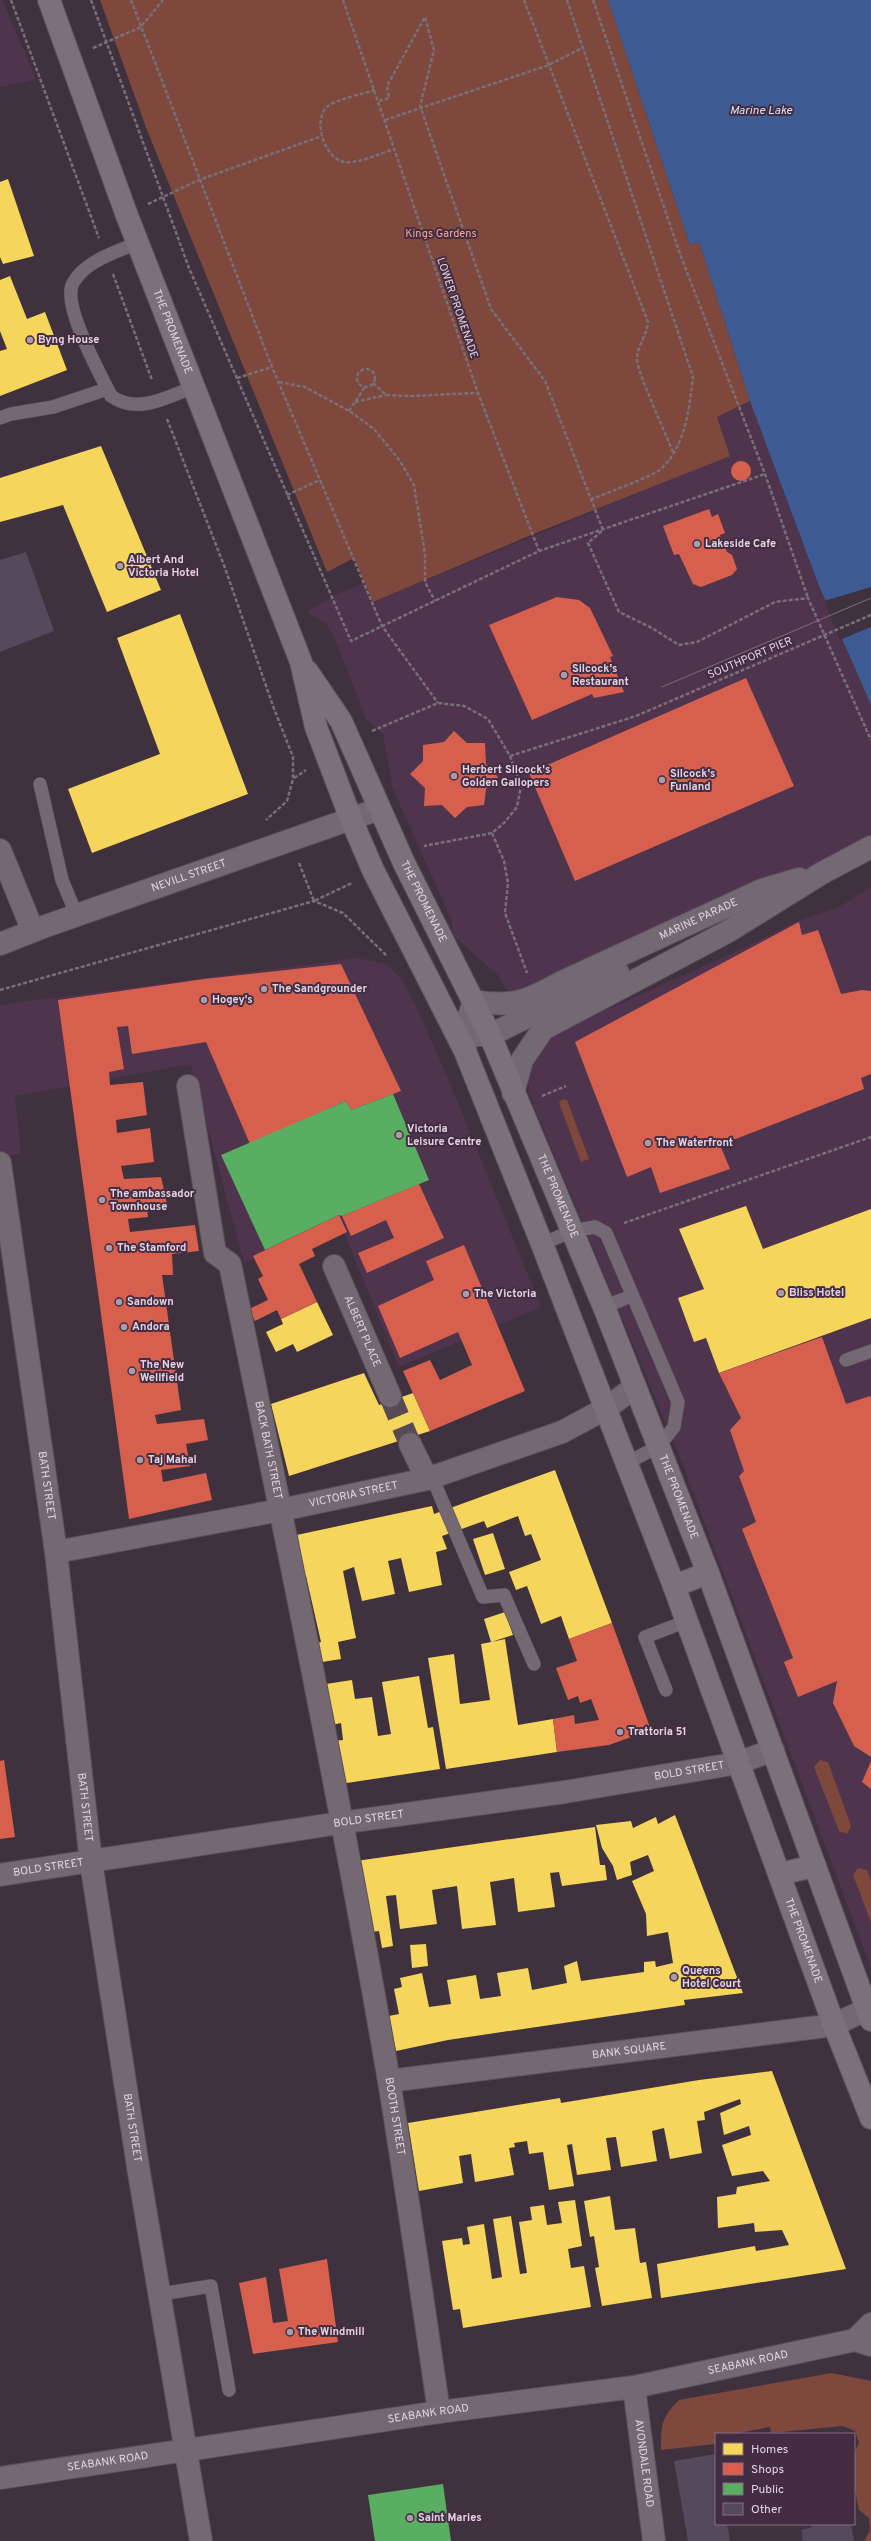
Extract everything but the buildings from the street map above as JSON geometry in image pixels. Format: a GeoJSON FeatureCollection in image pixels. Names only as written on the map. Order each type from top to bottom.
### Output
{"type":"FeatureCollection","features":[{"type":"Feature","properties":{"kind":"main road","name":"THE PROMENADE"},"geometry":{"type":"LineString","coordinates":[[49,0],[69,59],[137,243],[301,662],[316,727],[351,819],[373,870],[461,1034],[674,1586],[834,2025],[871,2118]]}},
{"type":"Feature","properties":{"kind":"main road","name":"THE PROMENADE"},"geometry":{"type":"LineString","coordinates":[[301,662],[341,721],[404,863],[490,1035],[513,1093],[604,1307],[659,1446],[708,1573],[870,2012]]}},
{"type":"Feature","properties":{"kind":"main road"},"geometry":{"type":"LineString","coordinates":[[674,1586],[708,1573]]}},
{"type":"Feature","properties":{"kind":"main road"},"geometry":{"type":"LineString","coordinates":[[779,1874],[815,1866]]}},
{"type":"Feature","properties":{"kind":"street","name":"NEVILL STREET"},"geometry":{"type":"LineString","coordinates":[[0,944],[379,809]]}},
{"type":"Feature","properties":{"kind":"street"},"geometry":{"type":"LineString","coordinates":[[822,873],[871,847]]}},
{"type":"Feature","properties":{"kind":"street"},"geometry":{"type":"LineString","coordinates":[[0,850],[33,931]]}},
{"type":"Feature","properties":{"kind":"street","name":"MARINE PARADE"},"geometry":{"type":"LineString","coordinates":[[474,1001],[505,1005],[531,999],[560,983],[762,890],[822,873]]}},
{"type":"Feature","properties":{"kind":"street","name":"MARINE PARADE"},"geometry":{"type":"LineString","coordinates":[[513,1093],[522,1060],[543,1029],[727,932],[822,873]]}},
{"type":"Feature","properties":{"kind":"street","name":"MARINE PARADE"},"geometry":{"type":"LineString","coordinates":[[490,1035],[678,943],[727,932]]}},
{"type":"Feature","properties":{"kind":"street"},"geometry":{"type":"LineString","coordinates":[[474,1001],[461,1034],[490,1035]]}},
{"type":"Feature","properties":{"kind":"street","name":"BACK BATH STREET"},"geometry":{"type":"LineString","coordinates":[[188,1086],[215,1253],[230,1264],[281,1510],[340,1823]]}},
{"type":"Feature","properties":{"kind":"street","name":"BATH STREET"},"geometry":{"type":"LineString","coordinates":[[0,1164],[56,1552],[91,1862],[161,2294],[188,2449],[201,2541]]}},
{"type":"Feature","properties":{"kind":"street","name":"ALBERT PLACE"},"geometry":{"type":"LineString","coordinates":[[334,1266],[390,1396]]}},
{"type":"Feature","properties":{"kind":"street","name":"VICTORIA STREET"},"geometry":{"type":"LineString","coordinates":[[56,1552],[281,1510],[429,1478],[562,1432],[605,1409],[635,1387]]}},
{"type":"Feature","properties":{"kind":"street"},"geometry":{"type":"LineString","coordinates":[[410,1444],[429,1478]]}},
{"type":"Feature","properties":{"kind":"street"},"geometry":{"type":"LineString","coordinates":[[738,1763],[773,1750]]}},
{"type":"Feature","properties":{"kind":"street","name":"BOLD STREET"},"geometry":{"type":"LineString","coordinates":[[0,1875],[340,1823],[565,1792],[738,1763]]}},
{"type":"Feature","properties":{"kind":"street","name":"BOOTH STREET"},"geometry":{"type":"LineString","coordinates":[[340,1823],[389,2081],[440,2412]]}},
{"type":"Feature","properties":{"kind":"street","name":"BANK SQUARE"},"geometry":{"type":"LineString","coordinates":[[389,2081],[834,2025],[870,2012]]}},
{"type":"Feature","properties":{"kind":"street","name":"SEABANK ROAD"},"geometry":{"type":"LineString","coordinates":[[0,2478],[440,2412],[634,2387],[863,2342],[871,2324]]}},
{"type":"Feature","properties":{"kind":"street","name":"AVONDALE ROAD"},"geometry":{"type":"LineString","coordinates":[[634,2387],[654,2541]]}},
{"type":"Feature","properties":{"kind":"lane"},"geometry":{"type":"LineString","coordinates":[[137,243],[106,257],[82,272],[73,281],[69,291],[72,311],[107,389],[111,396],[122,404],[135,406],[159,400],[194,387]]}},
{"type":"Feature","properties":{"kind":"lane"},"geometry":{"type":"LineString","coordinates":[[0,418],[11,414],[53,407],[107,389]]}},
{"type":"Feature","properties":{"kind":"lane"},"geometry":{"type":"LineString","coordinates":[[40,784],[62,880],[77,916]]}},
{"type":"Feature","properties":{"kind":"lane"},"geometry":{"type":"LineString","coordinates":[[542,1244],[572,1231],[595,1227],[606,1233],[631,1296],[678,1402],[674,1427],[659,1446],[627,1463]]}},
{"type":"Feature","properties":{"kind":"lane"},"geometry":{"type":"LineString","coordinates":[[604,1307],[631,1296]]}},
{"type":"Feature","properties":{"kind":"lane"},"geometry":{"type":"LineString","coordinates":[[846,1360],[871,1351]]}},
{"type":"Feature","properties":{"kind":"lane"},"geometry":{"type":"LineString","coordinates":[[429,1478],[483,1597],[504,1594],[534,1664]]}},
{"type":"Feature","properties":{"kind":"lane"},"geometry":{"type":"LineString","coordinates":[[666,1690],[644,1637],[687,1621]]}},
{"type":"Feature","properties":{"kind":"lane"},"geometry":{"type":"LineString","coordinates":[[161,2294],[211,2286],[229,2390]]}},
{"type":"Feature","properties":{"kind":"path"},"geometry":{"type":"LineString","coordinates":[[11,0],[159,400],[225,568],[273,706],[293,757],[293,779],[287,801],[268,819],[260,822]]}},
{"type":"Feature","properties":{"kind":"path"},"geometry":{"type":"LineString","coordinates":[[91,0],[188,268],[351,641],[539,551],[765,474]]}},
{"type":"Feature","properties":{"kind":"path"},"geometry":{"type":"LineString","coordinates":[[132,0],[199,180],[272,367],[382,626],[438,703],[464,706],[488,719],[510,756],[521,786],[518,807],[504,823],[492,832],[504,861],[508,883],[505,913],[527,973],[527,980]]}},
{"type":"Feature","properties":{"kind":"path"},"geometry":{"type":"LineString","coordinates":[[69,59],[141,27],[163,0]]}},
{"type":"Feature","properties":{"kind":"path","name":"LOWER PROMENADE"},"geometry":{"type":"LineString","coordinates":[[343,0],[379,101],[478,393],[539,551]]}},
{"type":"Feature","properties":{"kind":"path"},"geometry":{"type":"LineString","coordinates":[[524,0],[648,322],[647,334],[640,344],[637,361],[673,452]]}},
{"type":"Feature","properties":{"kind":"path"},"geometry":{"type":"LineString","coordinates":[[567,0],[693,377],[680,441],[661,470],[590,500]]}},
{"type":"Feature","properties":{"kind":"path"},"geometry":{"type":"LineString","coordinates":[[593,0],[680,254],[765,474],[808,598],[871,740]]}},
{"type":"Feature","properties":{"kind":"path"},"geometry":{"type":"LineString","coordinates":[[379,101],[389,98],[387,86],[425,17],[434,50],[420,106],[491,309],[545,381],[590,500],[603,530]]}},
{"type":"Feature","properties":{"kind":"path"},"geometry":{"type":"LineString","coordinates":[[385,120],[420,106],[549,65],[582,48]]}},
{"type":"Feature","properties":{"kind":"path"},"geometry":{"type":"LineString","coordinates":[[375,90],[328,106],[321,115],[322,136],[331,152],[342,161],[351,162],[395,149]]}},
{"type":"Feature","properties":{"kind":"path"},"geometry":{"type":"LineString","coordinates":[[126,213],[199,180],[322,136]]}},
{"type":"Feature","properties":{"kind":"path"},"geometry":{"type":"LineString","coordinates":[[237,378],[272,367]]}},
{"type":"Feature","properties":{"kind":"path"},"geometry":{"type":"LineString","coordinates":[[365,387],[359,384],[357,379],[363,370],[368,369],[373,372],[373,383],[386,394]]}},
{"type":"Feature","properties":{"kind":"path"},"geometry":{"type":"LineString","coordinates":[[278,382],[305,387],[349,411],[374,429],[400,460],[414,485],[425,554],[425,582],[435,601]]}},
{"type":"Feature","properties":{"kind":"path"},"geometry":{"type":"LineString","coordinates":[[349,411],[365,387],[373,383]]}},
{"type":"Feature","properties":{"kind":"path"},"geometry":{"type":"LineString","coordinates":[[355,402],[386,394],[408,396],[478,393]]}},
{"type":"Feature","properties":{"kind":"path"},"geometry":{"type":"LineString","coordinates":[[287,495],[320,480]]}},
{"type":"Feature","properties":{"kind":"path"},"geometry":{"type":"LineString","coordinates":[[603,530],[588,543],[619,612],[652,628],[679,645],[697,642],[775,602],[808,598]]}},
{"type":"Feature","properties":{"kind":"path","name":"SOUTHPORT PIER"},"geometry":{"type":"LineString","coordinates":[[510,756],[636,716],[871,615]]}},
{"type":"Feature","properties":{"kind":"path"},"geometry":{"type":"LineString","coordinates":[[0,990],[314,901],[343,913],[390,959]]}},
{"type":"Feature","properties":{"kind":"path"},"geometry":{"type":"LineString","coordinates":[[537,1099],[566,1086]]}},
{"type":"Feature","properties":{"kind":"path"},"geometry":{"type":"LineString","coordinates":[[606,1233],[620,1224],[871,1137]]}},
{"type":"Feature","properties":{"kind":"shaded area"},"geometry":{"type":"Polygon","coordinates":[[[0,0],[2,0],[36,79],[0,87],[0,0]]]}},
{"type":"Feature","properties":{"kind":"shaded area"},"geometry":{"type":"Polygon","coordinates":[[[750,401],[819,586],[871,705],[871,845],[510,995],[498,975],[453,936],[452,921],[393,789],[383,734],[366,719],[336,641],[326,623],[307,612],[336,595],[364,583],[373,602],[730,455],[717,417],[750,401]]]}},
{"type":"Feature","properties":{"kind":"shaded area"},"geometry":{"type":"Polygon","coordinates":[[[871,887],[871,1968],[682,1462],[534,1106],[529,1092],[528,1076],[536,1051],[553,1034],[744,948],[793,923],[839,907],[871,887]]]}},
{"type":"Feature","properties":{"kind":"shaded area"},"geometry":{"type":"Polygon","coordinates":[[[357,958],[386,964],[401,978],[414,1002],[447,1076],[541,1307],[399,1367],[339,1220],[244,1263],[191,1064],[15,1096],[21,1154],[0,1157],[0,1005],[357,958]]]}},
{"type":"Feature","properties":{"kind":"green space","name":"Kings Gardens"},"geometry":{"type":"Polygon","coordinates":[[[100,0],[608,0],[690,245],[699,242],[750,401],[717,417],[730,456],[531,535],[373,602],[354,558],[327,572],[147,130],[100,0]]]}},
{"type":"Feature","properties":{"kind":"green space"},"geometry":{"type":"Polygon","coordinates":[[[562,1099],[567,1100],[589,1159],[581,1162],[559,1103],[562,1099]]]}},
{"type":"Feature","properties":{"kind":"green space"},"geometry":{"type":"Polygon","coordinates":[[[820,1760],[828,1762],[851,1826],[847,1834],[839,1831],[814,1767],[820,1760]]]}},
{"type":"Feature","properties":{"kind":"green space"},"geometry":{"type":"Polygon","coordinates":[[[858,1868],[867,1870],[871,1881],[871,1922],[853,1875],[858,1868]]]}},
{"type":"Feature","properties":{"kind":"green space"},"geometry":{"type":"Polygon","coordinates":[[[832,2373],[871,2381],[871,2541],[864,2541],[870,2530],[869,2518],[859,2510],[855,2490],[855,2455],[859,2443],[855,2431],[843,2426],[771,2433],[770,2427],[738,2433],[715,2433],[715,2444],[661,2450],[663,2422],[673,2406],[679,2400],[832,2373]]]}},
{"type":"Feature","properties":{"kind":"water","name":"Marine Lake"},"geometry":{"type":"Polygon","coordinates":[[[608,0],[871,0],[871,705],[819,586],[750,401],[699,242],[690,245],[608,0]]]}},
{"type":"Feature","properties":{"kind":"pier"},"geometry":{"type":"Polygon","coordinates":[[[871,587],[871,627],[840,640],[824,601],[871,587]]]}},
{"type":"Feature","properties":{"kind":"tunnel"},"geometry":{"type":"LineString","coordinates":[[390,1396],[410,1444]]}},
{"type":"Feature","properties":{"kind":"tram line"},"geometry":{"type":"LineString","coordinates":[[662,687],[871,598]]}},
{"type":"Feature","properties":{"kind":"place","name":"Byng House"},"geometry":{"type":"Point","coordinates":[30,340]}},
{"type":"Feature","properties":{"kind":"place","name":"Lakeside Cafe"},"geometry":{"type":"Point","coordinates":[697,544]}},
{"type":"Feature","properties":{"kind":"place","name":"Albert And Victoria Hotel"},"geometry":{"type":"Point","coordinates":[120,566]}},
{"type":"Feature","properties":{"kind":"place","name":"Silcock's Restaurant"},"geometry":{"type":"Point","coordinates":[564,675]}},
{"type":"Feature","properties":{"kind":"place","name":"Herbert Silcock's Golden Gallopers"},"geometry":{"type":"Point","coordinates":[454,776]}},
{"type":"Feature","properties":{"kind":"place","name":"Silcock's Funland"},"geometry":{"type":"Point","coordinates":[662,780]}},
{"type":"Feature","properties":{"kind":"place","name":"The Sandgrounder"},"geometry":{"type":"Point","coordinates":[264,989]}},
{"type":"Feature","properties":{"kind":"place","name":"Hogey's"},"geometry":{"type":"Point","coordinates":[204,1000]}},
{"type":"Feature","properties":{"kind":"place","name":"Victoria Leisure Centre"},"geometry":{"type":"Point","coordinates":[399,1135]}},
{"type":"Feature","properties":{"kind":"place","name":"The Waterfront"},"geometry":{"type":"Point","coordinates":[648,1143]}},
{"type":"Feature","properties":{"kind":"place","name":"The ambassador Townhouse"},"geometry":{"type":"Point","coordinates":[102,1200]}},
{"type":"Feature","properties":{"kind":"place","name":"The Stamford"},"geometry":{"type":"Point","coordinates":[109,1248]}},
{"type":"Feature","properties":{"kind":"place","name":"Bliss Hotel"},"geometry":{"type":"Point","coordinates":[781,1293]}},
{"type":"Feature","properties":{"kind":"place","name":"The Victoria"},"geometry":{"type":"Point","coordinates":[466,1294]}},
{"type":"Feature","properties":{"kind":"place","name":"Sandown"},"geometry":{"type":"Point","coordinates":[119,1302]}},
{"type":"Feature","properties":{"kind":"place","name":"Andora"},"geometry":{"type":"Point","coordinates":[124,1327]}},
{"type":"Feature","properties":{"kind":"place","name":"The New Wellfield"},"geometry":{"type":"Point","coordinates":[132,1371]}},
{"type":"Feature","properties":{"kind":"place","name":"Taj Mahal"},"geometry":{"type":"Point","coordinates":[140,1460]}},
{"type":"Feature","properties":{"kind":"place","name":"Trattoria 51"},"geometry":{"type":"Point","coordinates":[620,1732]}},
{"type":"Feature","properties":{"kind":"place","name":"Queens Hotel Court"},"geometry":{"type":"Point","coordinates":[674,1977]}},
{"type":"Feature","properties":{"kind":"place","name":"The Windmill"},"geometry":{"type":"Point","coordinates":[290,2332]}},
{"type":"Feature","properties":{"kind":"place","name":"Saint Maries"},"geometry":{"type":"Point","coordinates":[410,2518]}}]}
